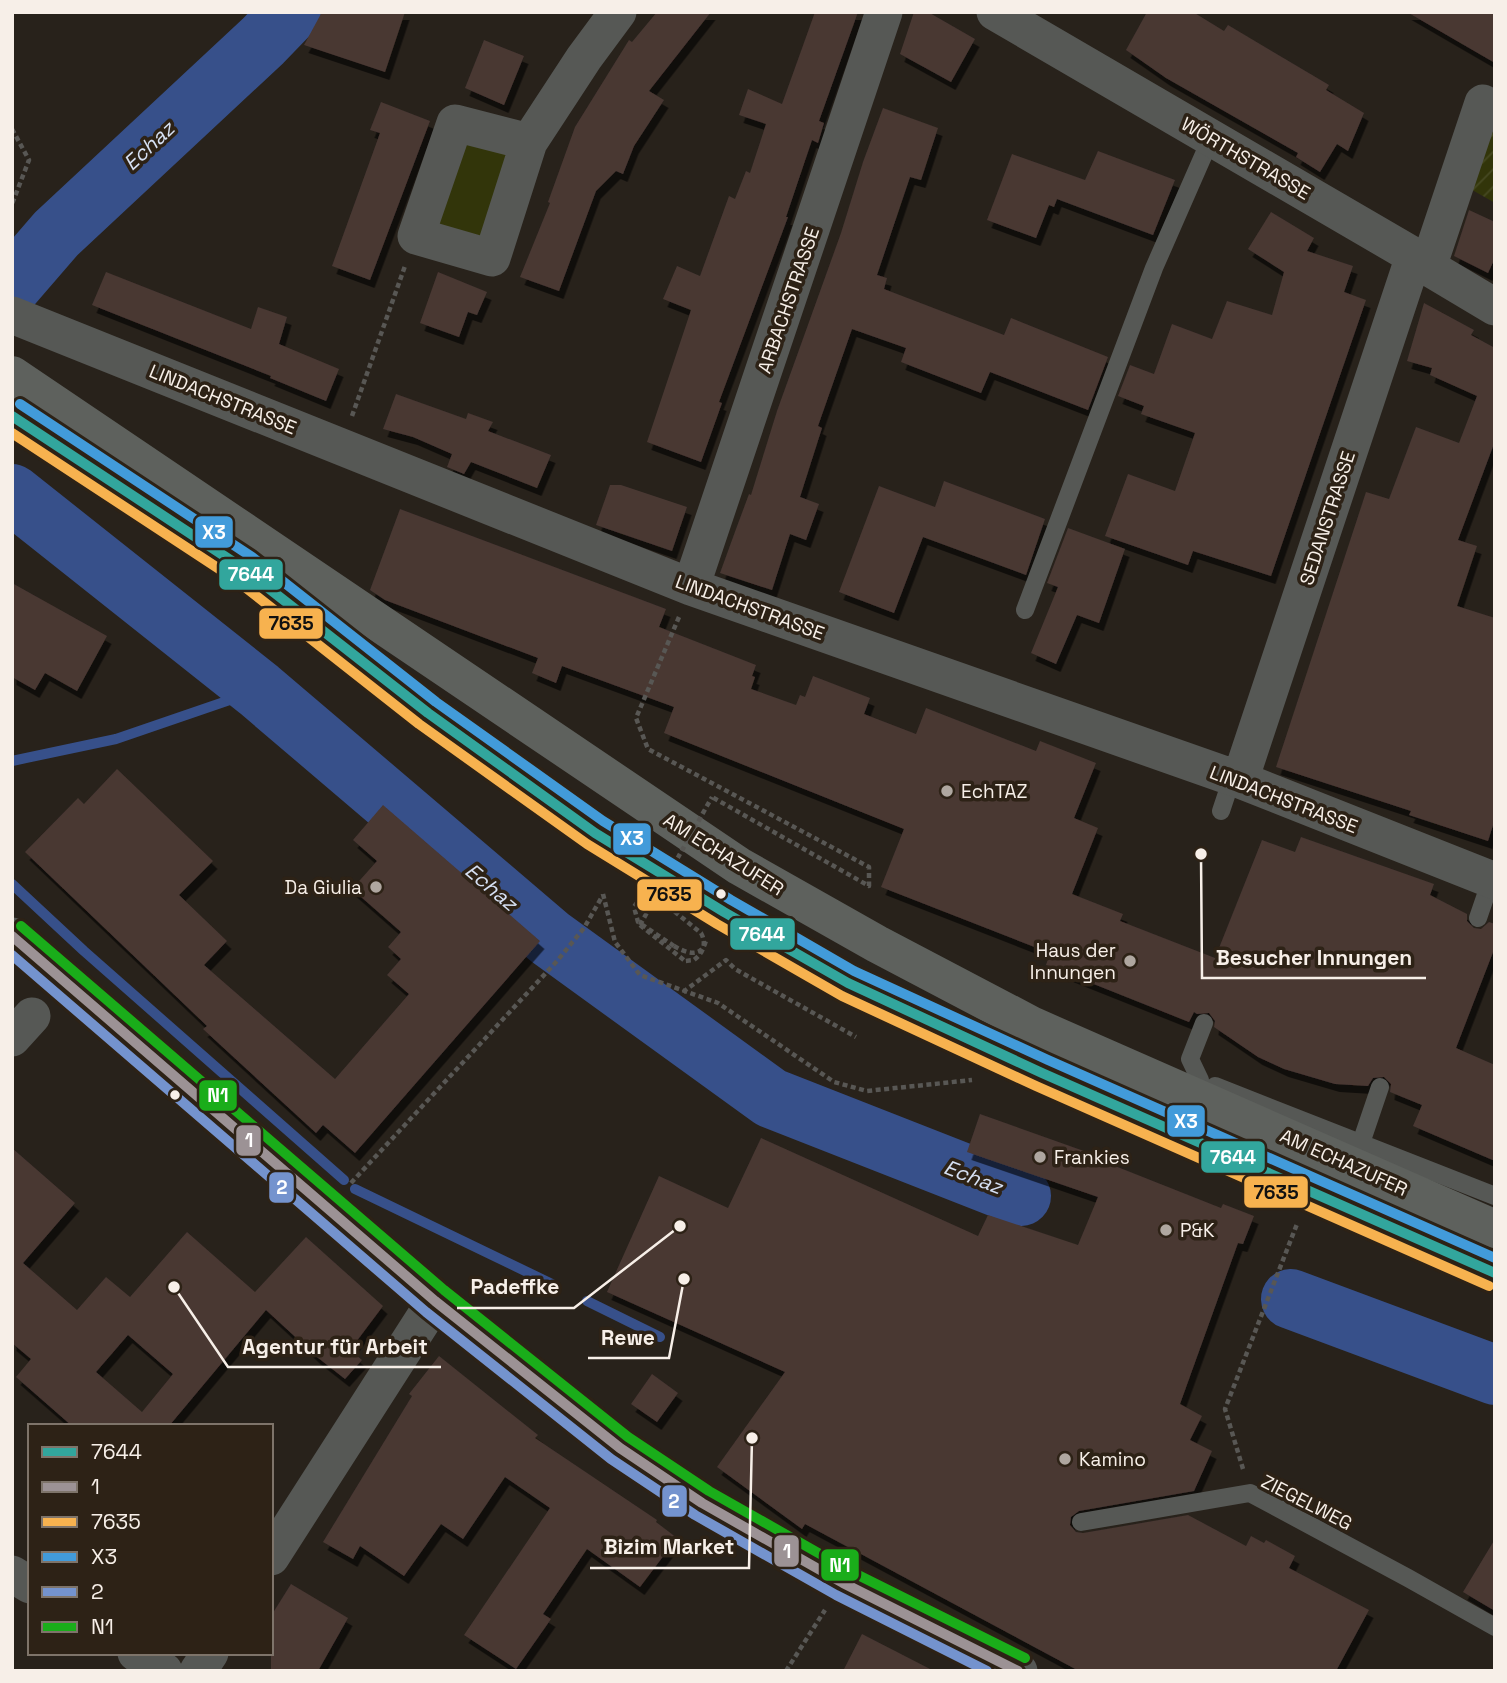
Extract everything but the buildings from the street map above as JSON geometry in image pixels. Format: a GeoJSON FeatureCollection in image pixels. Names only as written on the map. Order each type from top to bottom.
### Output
{"type":"FeatureCollection","features":[{"type":"Feature","properties":{"kind":"main road","name":"AM ECHAZUFER"},"geometry":{"type":"LineString","coordinates":[[12,375],[739,866],[877,944],[1033,1026],[1495,1229]]}},
{"type":"Feature","properties":{"kind":"main road"},"geometry":{"type":"LineString","coordinates":[[12,416],[244,569],[428,713],[595,833],[848,984],[1495,1273]]}},
{"type":"Feature","properties":{"kind":"street"},"geometry":{"type":"LineString","coordinates":[[529,142],[455,122],[416,236],[492,258],[529,142],[618,12]]}},
{"type":"Feature","properties":{"kind":"street","name":"ARBACHSTRASSE"},"geometry":{"type":"LineString","coordinates":[[691,587],[884,12]]}},
{"type":"Feature","properties":{"kind":"street","name":"WÖRTHSTRASSE"},"geometry":{"type":"LineString","coordinates":[[995,12],[1495,307]]}},
{"type":"Feature","properties":{"kind":"street","name":"SEDANSTRASSE"},"geometry":{"type":"LineString","coordinates":[[1231,790],[1421,261],[1483,103]]}},
{"type":"Feature","properties":{"kind":"street","name":"LINDACHSTRASSE"},"geometry":{"type":"LineString","coordinates":[[19,317],[691,587],[1231,790],[1493,881]]}},
{"type":"Feature","properties":{"kind":"street"},"geometry":{"type":"LineString","coordinates":[[12,936],[435,1301],[620,1448],[702,1503],[842,1583],[1019,1671]]}},
{"type":"Feature","properties":{"kind":"street"},"geometry":{"type":"LineString","coordinates":[[273,1554],[435,1301]]}},
{"type":"Feature","properties":{"kind":"street"},"geometry":{"type":"LineString","coordinates":[[12,1574],[28,1584]]}},
{"type":"Feature","properties":{"kind":"street"},"geometry":{"type":"LineString","coordinates":[[139,1655],[164,1671]]}},
{"type":"Feature","properties":{"kind":"street"},"geometry":{"type":"LineString","coordinates":[[198,1671],[209,1655]]}},
{"type":"Feature","properties":{"kind":"lane"},"geometry":{"type":"LineString","coordinates":[[1025,610],[1154,268],[1211,138]]}},
{"type":"Feature","properties":{"kind":"lane"},"geometry":{"type":"LineString","coordinates":[[1478,918],[1493,881]]}},
{"type":"Feature","properties":{"kind":"lane"},"geometry":{"type":"LineString","coordinates":[[1200,1080],[1190,1059],[1204,1023]]}},
{"type":"Feature","properties":{"kind":"lane"},"geometry":{"type":"LineString","coordinates":[[1033,1026],[1200,1080],[1495,1196]]}},
{"type":"Feature","properties":{"kind":"lane"},"geometry":{"type":"LineString","coordinates":[[1361,1143],[1380,1087]]}},
{"type":"Feature","properties":{"kind":"lane","name":"ZIEGELWEG"},"geometry":{"type":"LineString","coordinates":[[1081,1522],[1250,1493],[1495,1628]]}},
{"type":"Feature","properties":{"kind":"path"},"geometry":{"type":"LineString","coordinates":[[12,129],[29,160],[12,204]]}},
{"type":"Feature","properties":{"kind":"path"},"geometry":{"type":"LineString","coordinates":[[343,447],[416,236]]}},
{"type":"Feature","properties":{"kind":"path"},"geometry":{"type":"LineString","coordinates":[[691,587],[636,718],[648,749],[869,867],[869,886],[712,797],[659,890],[653,902],[646,914],[640,925],[685,961],[699,956],[704,948],[704,939],[701,933],[662,902],[653,894],[644,895],[634,907],[638,922],[647,928],[674,946],[689,954],[698,952],[704,946],[706,936]]}},
{"type":"Feature","properties":{"kind":"path"},"geometry":{"type":"LineString","coordinates":[[327,1209],[557,961],[584,928],[603,894],[615,942],[640,975],[718,1003],[834,1082],[867,1091],[975,1080]]}},
{"type":"Feature","properties":{"kind":"path"},"geometry":{"type":"LineString","coordinates":[[682,992],[726,960],[735,970],[856,1037]]}},
{"type":"Feature","properties":{"kind":"path"},"geometry":{"type":"LineString","coordinates":[[1250,1493],[1225,1409],[1309,1192]]}},
{"type":"Feature","properties":{"kind":"path"},"geometry":{"type":"LineString","coordinates":[[786,1671],[842,1583]]}},
{"type":"Feature","properties":{"kind":"green space"},"geometry":{"type":"Polygon","coordinates":[[[1495,115],[1495,203],[1467,187],[1495,115]]]}},
{"type":"Feature","properties":{"kind":"green space"},"geometry":{"type":"Polygon","coordinates":[[[463,135],[515,151],[485,243],[432,227],[463,135]]]}},
{"type":"Feature","properties":{"kind":"water"},"geometry":{"type":"Polygon","coordinates":[[[56,234],[35,271],[21,289],[12,284],[12,273],[56,234]]]}},
{"type":"Feature","properties":{"kind":"waterway","name":"Echaz"},"geometry":{"type":"LineString","coordinates":[[12,285],[56,234],[291,12]]}},
{"type":"Feature","properties":{"kind":"waterway","name":"Echaz"},"geometry":{"type":"LineString","coordinates":[[12,494],[259,690],[550,938],[771,1098],[1021,1196]]}},
{"type":"Feature","properties":{"kind":"waterway"},"geometry":{"type":"LineString","coordinates":[[12,761],[116,739],[259,690]]}},
{"type":"Feature","properties":{"kind":"waterway"},"geometry":{"type":"LineString","coordinates":[[12,884],[344,1180]]}},
{"type":"Feature","properties":{"kind":"waterway"},"geometry":{"type":"LineString","coordinates":[[355,1189],[552,1284]]}},
{"type":"Feature","properties":{"kind":"waterway","name":"Echaz"},"geometry":{"type":"LineString","coordinates":[[1291,1299],[1495,1375]]}},
{"type":"Feature","properties":{"kind":"waterway"},"geometry":{"type":"LineString","coordinates":[[587,1301],[660,1337]]}},
{"type":"Feature","properties":{"kind":"transit line","name":"X3"},"geometry":{"type":"LineString","coordinates":[[20,404],[252,557],[436,702],[603,821],[731,900],[854,971],[1495,1258]]}},
{"type":"Feature","properties":{"kind":"transit line","name":"7644"},"geometry":{"type":"LineString","coordinates":[[12,416],[244,569],[428,713],[595,833],[724,912],[848,983],[1042,1073],[1495,1273]]}},
{"type":"Feature","properties":{"kind":"transit line","name":"7635"},"geometry":{"type":"LineString","coordinates":[[12,433],[236,580],[419,724],[587,844],[717,924],[842,996],[1036,1086],[1489,1286]]}},
{"type":"Feature","properties":{"kind":"transit line","name":"N1"},"geometry":{"type":"LineString","coordinates":[[21,926],[444,1290],[628,1437],[709,1491],[850,1571],[1025,1658]]}},
{"type":"Feature","properties":{"kind":"transit line","name":"1"},"geometry":{"type":"LineString","coordinates":[[12,936],[435,1301],[620,1448],[702,1503],[843,1583],[1018,1671]]}},
{"type":"Feature","properties":{"kind":"transit line","name":"2"},"geometry":{"type":"LineString","coordinates":[[12,955],[426,1312],[611,1459],[695,1515],[836,1595],[987,1671]]}},
{"type":"Feature","properties":{"kind":"place","name":"EchTAZ"},"geometry":{"type":"Point","coordinates":[947,791]}},
{"type":"Feature","properties":{"kind":"place","name":"Besucher Innungen"},"geometry":{"type":"Point","coordinates":[1201,854]}},
{"type":"Feature","properties":{"kind":"place","name":"Da Giulia"},"geometry":{"type":"Point","coordinates":[376,887]}},
{"type":"Feature","properties":{"kind":"place","name":"Haus der Innungen"},"geometry":{"type":"Point","coordinates":[1130,961]}},
{"type":"Feature","properties":{"kind":"place","name":"Frankies"},"geometry":{"type":"Point","coordinates":[1040,1157]}},
{"type":"Feature","properties":{"kind":"place","name":"Padeffke"},"geometry":{"type":"Point","coordinates":[680,1226]}},
{"type":"Feature","properties":{"kind":"place","name":"P&K"},"geometry":{"type":"Point","coordinates":[1166,1230]}},
{"type":"Feature","properties":{"kind":"place","name":"Rewe"},"geometry":{"type":"Point","coordinates":[684,1279]}},
{"type":"Feature","properties":{"kind":"place","name":"Agentur für Arbeit"},"geometry":{"type":"Point","coordinates":[174,1287]}},
{"type":"Feature","properties":{"kind":"place","name":"Bizim Market"},"geometry":{"type":"Point","coordinates":[752,1438]}},
{"type":"Feature","properties":{"kind":"place","name":"Kamino"},"geometry":{"type":"Point","coordinates":[1065,1459]}}]}
